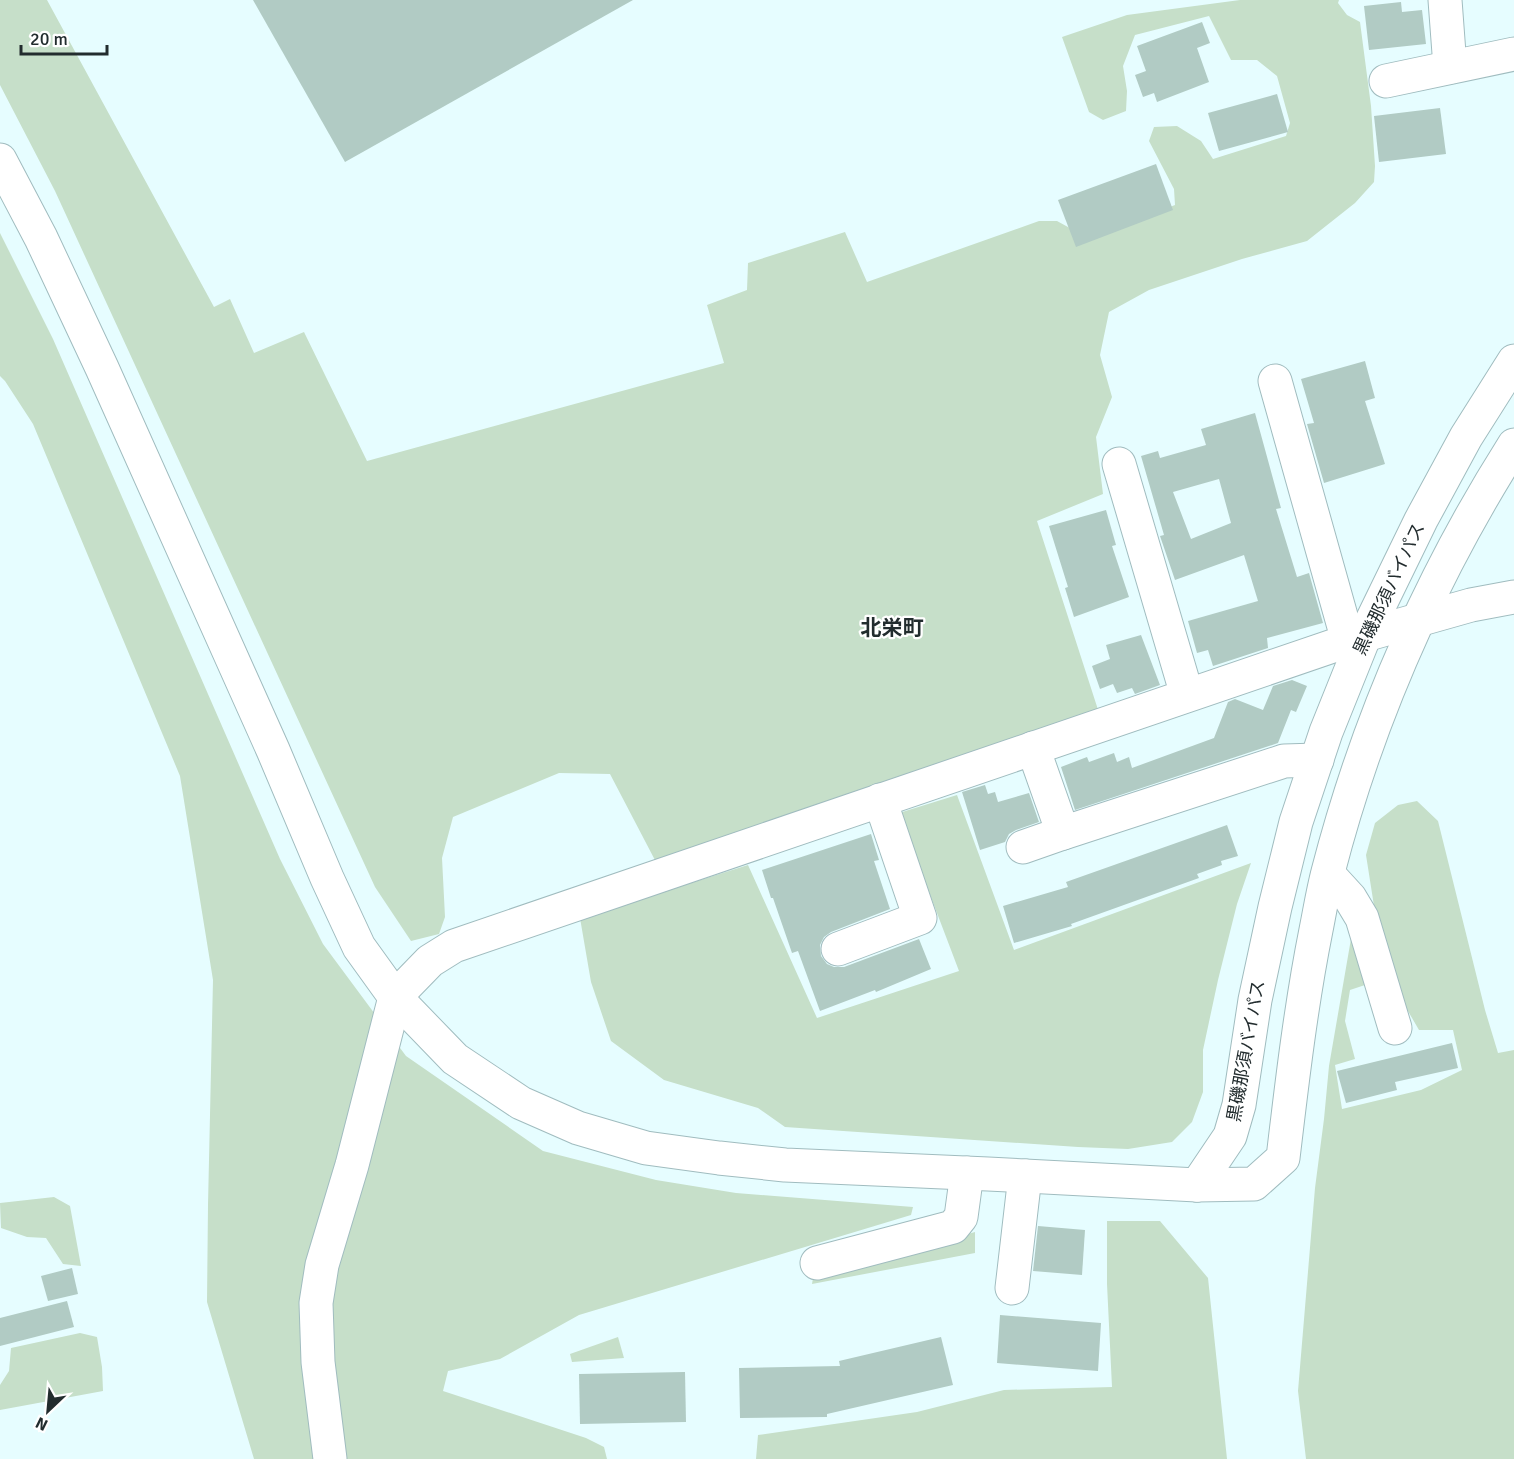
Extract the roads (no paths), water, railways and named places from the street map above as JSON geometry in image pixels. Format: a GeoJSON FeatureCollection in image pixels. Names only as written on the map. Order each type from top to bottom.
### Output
{"type":"FeatureCollection","features":[{"type":"Feature","properties":{"kind":"street"},"geometry":{"type":"LineString","coordinates":[[1445,0],[1450,67]]}},
{"type":"Feature","properties":{"kind":"street"},"geometry":{"type":"LineString","coordinates":[[1386,81],[1514,54]]}},
{"type":"Feature","properties":{"kind":"street"},"geometry":{"type":"LineString","coordinates":[[0,160],[41,238],[102,368],[273,750],[327,878],[360,947],[395,997],[455,1059],[521,1103],[578,1128],[646,1148],[785,1165],[1197,1185],[1254,1184],[1282,1158],[1310,963],[1328,874],[1354,784],[1418,620],[1452,550],[1514,445]]}},
{"type":"Feature","properties":{"kind":"street","name":"黒磯那須バイパス"},"geometry":{"type":"LineString","coordinates":[[1197,1185],[1230,1136],[1239,1105],[1255,1000],[1296,822],[1357,638],[1467,437],[1514,361]]}},
{"type":"Feature","properties":{"kind":"street"},"geometry":{"type":"LineString","coordinates":[[1275,381],[1357,638]]}},
{"type":"Feature","properties":{"kind":"street"},"geometry":{"type":"LineString","coordinates":[[1119,464],[1187,695]]}},
{"type":"Feature","properties":{"kind":"street"},"geometry":{"type":"LineString","coordinates":[[330,1459],[318,1362],[316,1303],[322,1264],[352,1165],[395,997],[430,961],[454,946],[1187,695],[1357,638],[1471,605],[1514,597]]}},
{"type":"Feature","properties":{"kind":"street"},"geometry":{"type":"LineString","coordinates":[[1033,748],[1063,833]]}},
{"type":"Feature","properties":{"kind":"street"},"geometry":{"type":"LineString","coordinates":[[1023,847],[1284,761],[1317,760]]}},
{"type":"Feature","properties":{"kind":"street"},"geometry":{"type":"LineString","coordinates":[[838,949],[920,918],[879,800]]}},
{"type":"Feature","properties":{"kind":"street"},"geometry":{"type":"LineString","coordinates":[[1328,874],[1350,898],[1362,918],[1395,1028]]}},
{"type":"Feature","properties":{"kind":"street"},"geometry":{"type":"LineString","coordinates":[[817,1263],[953,1227],[961,1217],[967,1173]]}},
{"type":"Feature","properties":{"kind":"street"},"geometry":{"type":"LineString","coordinates":[[1012,1288],[1025,1176]]}},
{"type":"Feature","properties":{"kind":"district","name":"北栄町"},"geometry":{"type":"Point","coordinates":[892,628]}}]}
